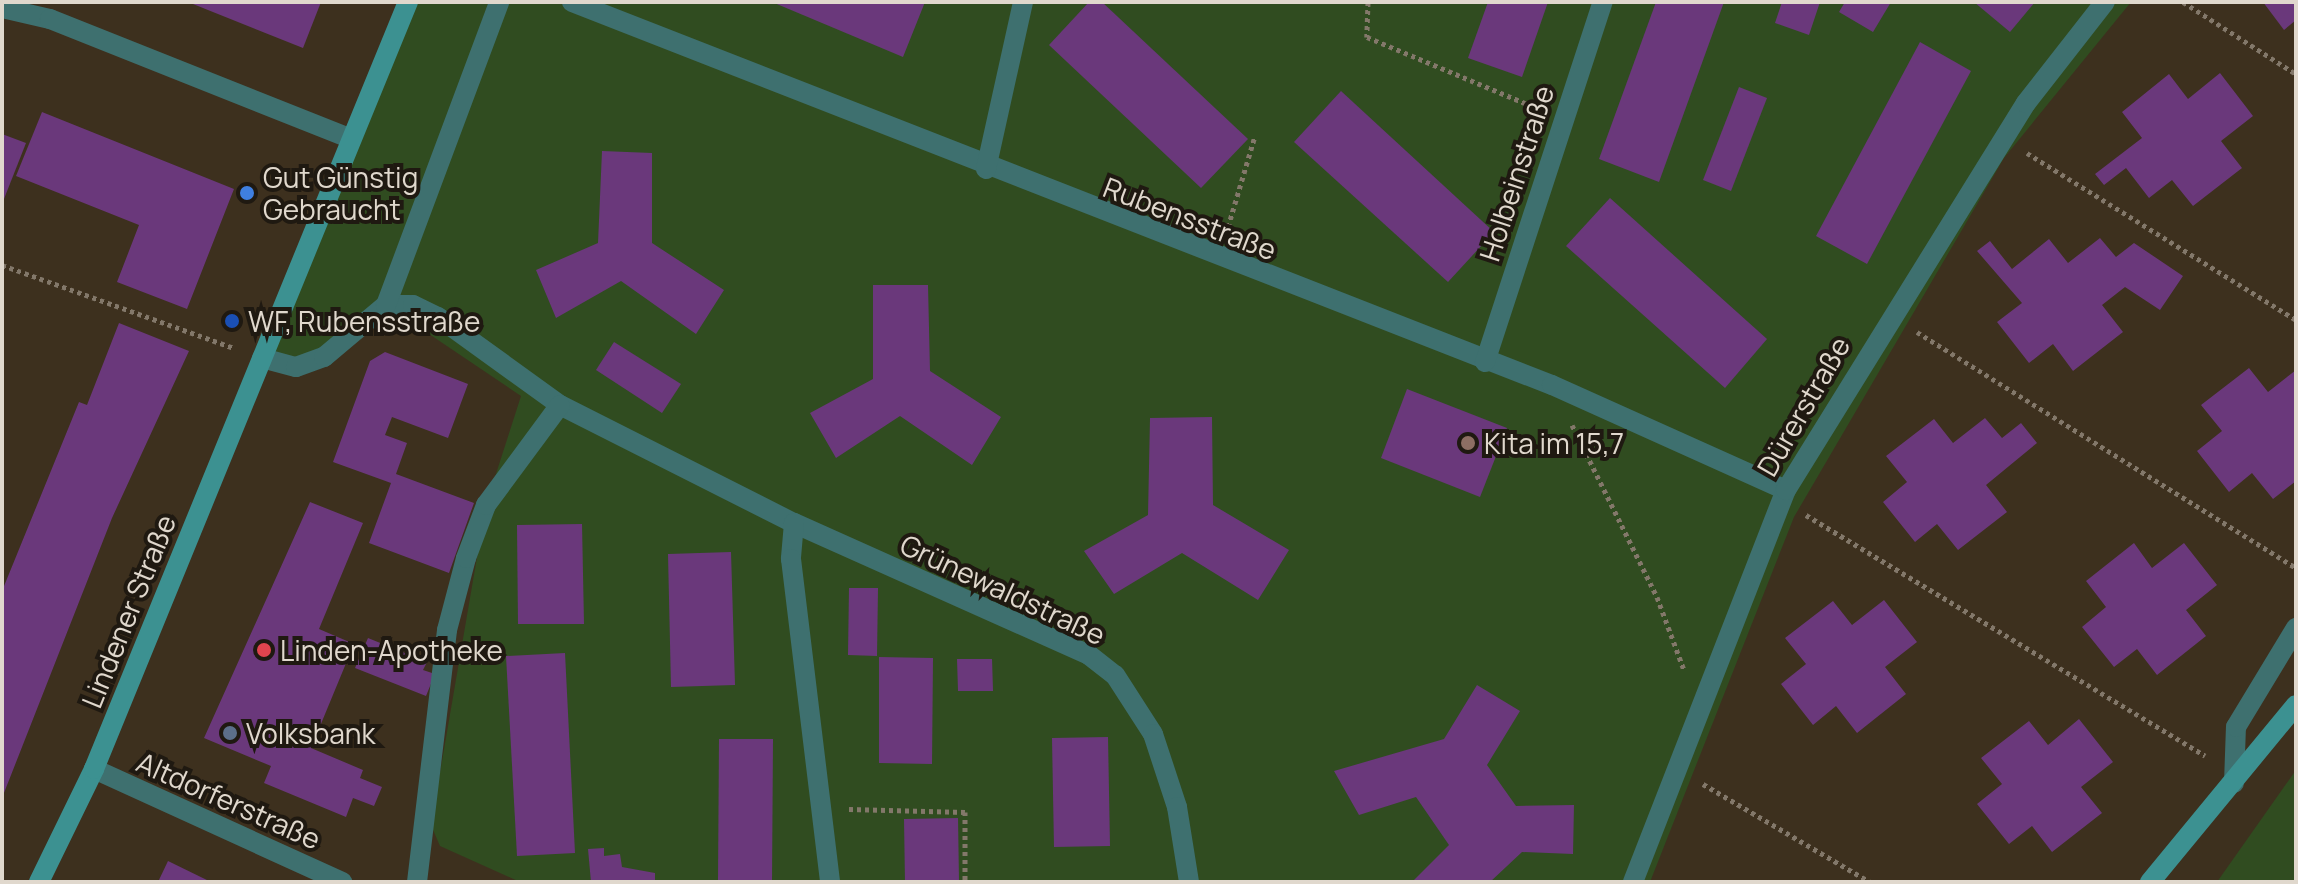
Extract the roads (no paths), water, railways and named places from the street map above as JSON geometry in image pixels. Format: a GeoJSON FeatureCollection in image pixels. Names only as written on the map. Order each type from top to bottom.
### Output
{"type":"FeatureCollection","features":[{"type":"Feature","properties":{"kind":"main road","name":"Lindener Straße"},"geometry":{"type":"LineString","coordinates":[[39,882],[94,769],[349,138],[408,2]]}},
{"type":"Feature","properties":{"kind":"main road"},"geometry":{"type":"LineString","coordinates":[[2150,882],[2296,705]]}},
{"type":"Feature","properties":{"kind":"street"},"geometry":{"type":"LineString","coordinates":[[262,358],[296,367],[324,357],[386,305],[499,2]]}},
{"type":"Feature","properties":{"kind":"street","name":"Rubensstraße"},"geometry":{"type":"LineString","coordinates":[[572,2],[986,169],[1485,362],[1552,385],[1784,495]]}},
{"type":"Feature","properties":{"kind":"street"},"geometry":{"type":"LineString","coordinates":[[986,169],[1023,2]]}},
{"type":"Feature","properties":{"kind":"street","name":"Holbeinstraße"},"geometry":{"type":"LineString","coordinates":[[1485,362],[1603,2]]}},
{"type":"Feature","properties":{"kind":"street","name":"Dürerstraße"},"geometry":{"type":"LineString","coordinates":[[1633,882],[1784,495],[1889,314],[2002,138],[2105,2]]}},
{"type":"Feature","properties":{"kind":"street"},"geometry":{"type":"LineString","coordinates":[[2,8],[50,11],[349,138]]}},
{"type":"Feature","properties":{"kind":"street","name":"Grünewaldstraße"},"geometry":{"type":"LineString","coordinates":[[386,305],[413,305],[438,317],[560,405],[794,523],[1089,655],[1115,675],[1153,734],[1177,807],[1189,882]]}},
{"type":"Feature","properties":{"kind":"street"},"geometry":{"type":"LineString","coordinates":[[417,882],[447,630],[466,558],[492,494],[560,405]]}},
{"type":"Feature","properties":{"kind":"street"},"geometry":{"type":"LineString","coordinates":[[794,523],[791,559],[830,882]]}},
{"type":"Feature","properties":{"kind":"street"},"geometry":{"type":"LineString","coordinates":[[2234,778],[2236,727],[2296,628]]}},
{"type":"Feature","properties":{"kind":"street","name":"Altdorferstraße"},"geometry":{"type":"LineString","coordinates":[[94,769],[342,882]]}},
{"type":"Feature","properties":{"kind":"place","name":"Gut Günstig Gebraucht"},"geometry":{"type":"Point","coordinates":[247,193]}},
{"type":"Feature","properties":{"kind":"place","name":"WF, Rubensstraße"},"geometry":{"type":"Point","coordinates":[232,321]}},
{"type":"Feature","properties":{"kind":"place","name":"Kita im 15,7"},"geometry":{"type":"Point","coordinates":[1468,443]}},
{"type":"Feature","properties":{"kind":"place","name":"Linden-Apotheke"},"geometry":{"type":"Point","coordinates":[264,650]}},
{"type":"Feature","properties":{"kind":"place","name":"Volksbank"},"geometry":{"type":"Point","coordinates":[230,733]}}]}
